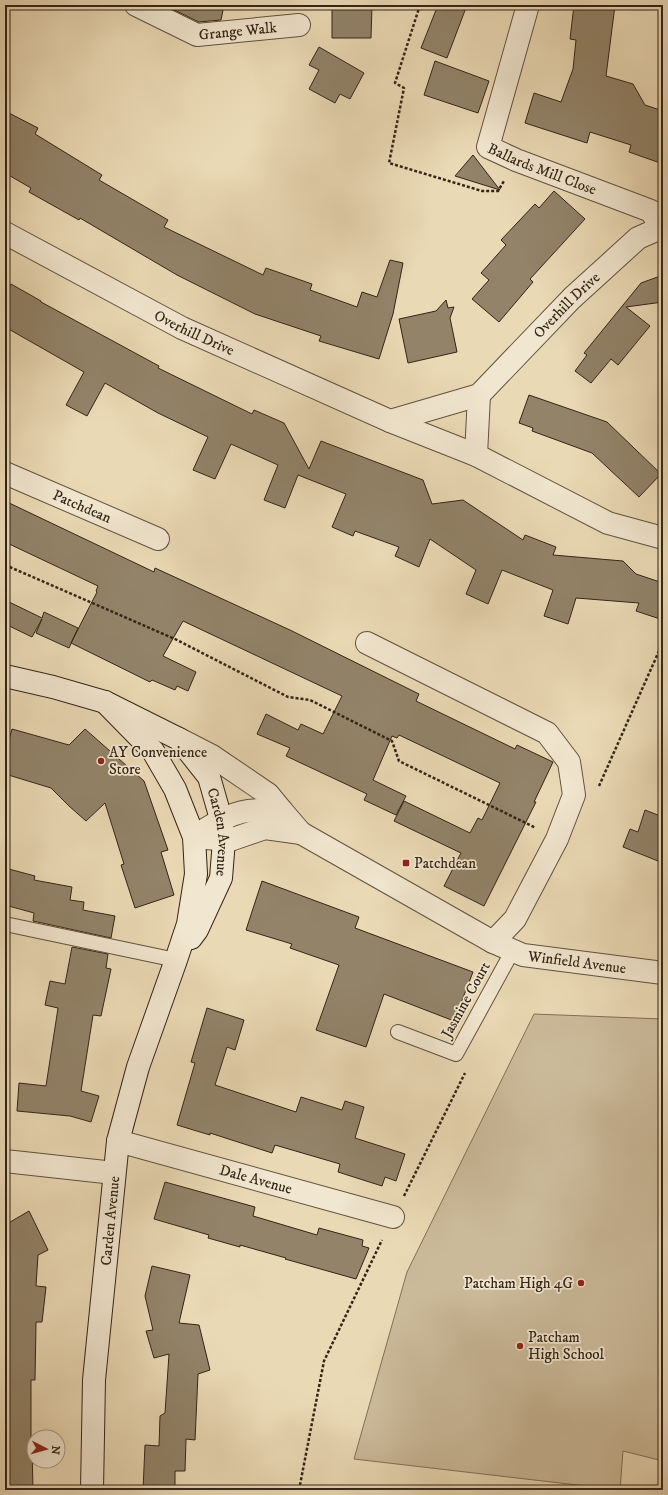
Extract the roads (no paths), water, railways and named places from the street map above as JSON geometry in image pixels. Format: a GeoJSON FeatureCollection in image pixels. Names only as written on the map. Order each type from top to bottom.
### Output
{"type":"FeatureCollection","features":[{"type":"Feature","properties":{"kind":"street","name":"Grange Walk"},"geometry":{"type":"LineString","coordinates":[[136,5],[197,35],[299,25]]}},
{"type":"Feature","properties":{"kind":"street","name":"Ballards Mill Close"},"geometry":{"type":"LineString","coordinates":[[528,5],[488,148],[651,211],[662,227]]}},
{"type":"Feature","properties":{"kind":"street","name":"Overhill Drive"},"geometry":{"type":"LineString","coordinates":[[390,421],[479,395],[577,293],[638,238],[662,227]]}},
{"type":"Feature","properties":{"kind":"street","name":"Overhill Drive"},"geometry":{"type":"LineString","coordinates":[[5,233],[182,328],[390,421],[476,455],[608,523],[663,538]]}},
{"type":"Feature","properties":{"kind":"street"},"geometry":{"type":"LineString","coordinates":[[476,455],[479,395]]}},
{"type":"Feature","properties":{"kind":"street","name":"Patchdean"},"geometry":{"type":"LineString","coordinates":[[5,473],[158,539]]}},
{"type":"Feature","properties":{"kind":"street"},"geometry":{"type":"LineString","coordinates":[[178,739],[212,756],[268,794],[301,833],[503,946],[515,919],[558,839],[574,795],[569,762],[547,733],[367,643]]}},
{"type":"Feature","properties":{"kind":"street","name":"Carden Avenue"},"geometry":{"type":"LineString","coordinates":[[5,676],[53,687],[105,702],[178,739],[209,778],[221,819],[224,840],[221,878],[197,930],[176,960]]}},
{"type":"Feature","properties":{"kind":"street","name":"Carden Avenue"},"geometry":{"type":"LineString","coordinates":[[92,1490],[94,1380],[118,1141],[138,1067],[188,924],[196,874],[194,837],[175,789],[153,751],[105,702]]}},
{"type":"Feature","properties":{"kind":"street"},"geometry":{"type":"LineString","coordinates":[[194,837],[221,819],[245,810],[260,809],[282,811]]}},
{"type":"Feature","properties":{"kind":"street"},"geometry":{"type":"LineString","coordinates":[[194,837],[230,840],[266,828],[301,833]]}},
{"type":"Feature","properties":{"kind":"street","name":"Winfield Avenue"},"geometry":{"type":"LineString","coordinates":[[503,946],[524,955],[663,973]]}},
{"type":"Feature","properties":{"kind":"street","name":"Dale Avenue"},"geometry":{"type":"LineString","coordinates":[[118,1141],[393,1217]]}},
{"type":"Feature","properties":{"kind":"street"},"geometry":{"type":"LineString","coordinates":[[5,1161],[114,1173]]}},
{"type":"Feature","properties":{"kind":"lane"},"geometry":{"type":"LineString","coordinates":[[5,924],[176,960]]}},
{"type":"Feature","properties":{"kind":"lane","name":"Jasmine Court"},"geometry":{"type":"LineString","coordinates":[[398,1032],[456,1054],[503,946]]}},
{"type":"Feature","properties":{"kind":"place","name":"AY Convenience Store"},"geometry":{"type":"Point","coordinates":[101,761]}},
{"type":"Feature","properties":{"kind":"place","name":"Patchdean"},"geometry":{"type":"Point","coordinates":[406,863]}},
{"type":"Feature","properties":{"kind":"place","name":"Patcham High 4G"},"geometry":{"type":"Point","coordinates":[581,1283]}},
{"type":"Feature","properties":{"kind":"place","name":"Patcham High School"},"geometry":{"type":"Point","coordinates":[520,1346]}}]}
